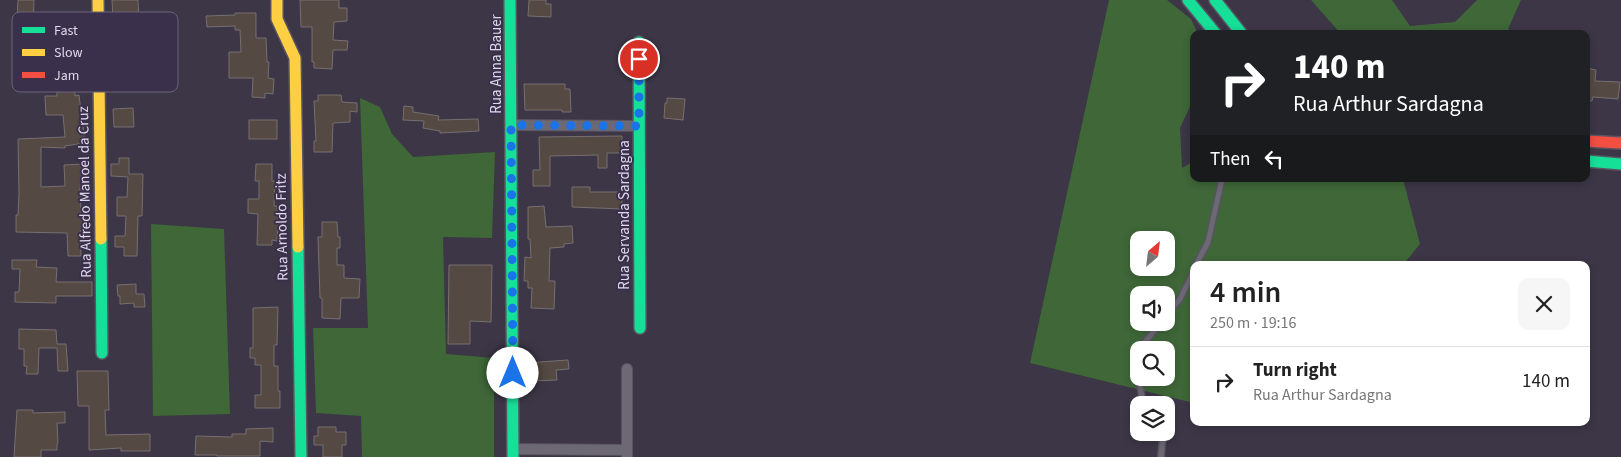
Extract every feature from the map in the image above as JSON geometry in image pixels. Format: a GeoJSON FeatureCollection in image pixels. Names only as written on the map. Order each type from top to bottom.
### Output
{"type":"FeatureCollection","features":[{"type":"Feature","properties":{"kind":"street","name":"Rua Arnoldo Fritz"},"geometry":{"type":"LineString","coordinates":[[277,0],[277,19],[295,58],[300,457]]}},
{"type":"Feature","properties":{"kind":"street","name":"Rua Anna Bauer"},"geometry":{"type":"LineString","coordinates":[[510,0],[513,453]]}},
{"type":"Feature","properties":{"kind":"street"},"geometry":{"type":"LineString","coordinates":[[1188,0],[1213,30]]}},
{"type":"Feature","properties":{"kind":"street"},"geometry":{"type":"LineString","coordinates":[[1215,0],[1239,30]]}},
{"type":"Feature","properties":{"kind":"street","name":"Rua Servanda Sardagna"},"geometry":{"type":"LineString","coordinates":[[639,42],[640,328]]}},
{"type":"Feature","properties":{"kind":"street","name":"Rua Alfredo Manoel da Cruz"},"geometry":{"type":"LineString","coordinates":[[99,92],[102,353]]}},
{"type":"Feature","properties":{"kind":"street"},"geometry":{"type":"LineString","coordinates":[[511,125],[639,126]]}},
{"type":"Feature","properties":{"kind":"street"},"geometry":{"type":"LineString","coordinates":[[1590,141],[1621,143]]}},
{"type":"Feature","properties":{"kind":"street"},"geometry":{"type":"LineString","coordinates":[[1590,161],[1621,164]]}},
{"type":"Feature","properties":{"kind":"street"},"geometry":{"type":"LineString","coordinates":[[513,453],[627,454],[627,369]]}},
{"type":"Feature","properties":{"kind":"lane"},"geometry":{"type":"LineString","coordinates":[[1198,261],[1208,242],[1221,182]]}},
{"type":"Feature","properties":{"kind":"lane"},"geometry":{"type":"LineString","coordinates":[[1175,305],[1190,278]]}},
{"type":"Feature","properties":{"kind":"lane"},"geometry":{"type":"LineString","coordinates":[[1146,341],[1154,331]]}},
{"type":"Feature","properties":{"kind":"lane"},"geometry":{"type":"LineString","coordinates":[[1161,457],[1162,441]]}},
{"type":"Feature","properties":{"kind":"green space"},"geometry":{"type":"Polygon","coordinates":[[[1109,0],[1167,0],[1191,19],[1196,30],[1190,30],[1190,107],[1180,128],[1182,168],[1190,163],[1190,182],[1404,182],[1420,244],[1406,261],[1190,261],[1190,402],[1175,398],[1175,396],[1165,396],[1030,363],[1109,0]]]}},
{"type":"Feature","properties":{"kind":"green space"},"geometry":{"type":"Polygon","coordinates":[[[1311,0],[1392,0],[1410,26],[1455,22],[1477,0],[1521,0],[1508,29],[1510,30],[1337,30],[1311,0]]]}},
{"type":"Feature","properties":{"kind":"green space"},"geometry":{"type":"Polygon","coordinates":[[[360,98],[380,107],[392,134],[413,157],[495,152],[492,238],[443,237],[446,354],[494,358],[494,457],[362,457],[361,416],[316,413],[313,328],[368,328],[360,98]]]}},
{"type":"Feature","properties":{"kind":"green space"},"geometry":{"type":"Polygon","coordinates":[[[151,224],[224,229],[230,414],[153,416],[151,224]]]}},
{"type":"Feature","properties":{"kind":"building"},"geometry":{"type":"Polygon","coordinates":[[[18,0],[34,0],[34,12],[17,12],[18,0]]]}},
{"type":"Feature","properties":{"kind":"building"},"geometry":{"type":"Polygon","coordinates":[[[112,0],[138,0],[139,12],[113,12],[112,0]]]}},
{"type":"Feature","properties":{"kind":"building"},"geometry":{"type":"Polygon","coordinates":[[[300,0],[339,0],[339,8],[347,8],[347,21],[334,22],[333,40],[348,41],[347,50],[333,50],[332,69],[314,68],[314,62],[312,62],[312,27],[301,27],[300,0]]]}},
{"type":"Feature","properties":{"kind":"building"},"geometry":{"type":"Polygon","coordinates":[[[529,0],[546,0],[546,4],[551,4],[551,17],[528,16],[529,0]]]}},
{"type":"Feature","properties":{"kind":"building"},"geometry":{"type":"Polygon","coordinates":[[[235,13],[256,13],[256,38],[266,38],[267,62],[269,62],[268,78],[274,79],[273,94],[265,93],[265,98],[252,97],[253,78],[229,78],[229,52],[241,52],[240,30],[235,30],[235,26],[207,27],[206,16],[235,15],[235,13]]]}},
{"type":"Feature","properties":{"kind":"building"},"geometry":{"type":"Polygon","coordinates":[[[1590,69],[1596,70],[1595,81],[1620,82],[1618,99],[1593,97],[1592,101],[1590,101],[1590,69]]]}},
{"type":"Feature","properties":{"kind":"building"},"geometry":{"type":"Polygon","coordinates":[[[524,84],[565,84],[565,89],[570,89],[571,112],[562,112],[562,110],[525,110],[524,84]]]}},
{"type":"Feature","properties":{"kind":"building"},"geometry":{"type":"Polygon","coordinates":[[[57,92],[75,92],[75,96],[79,95],[85,143],[65,146],[65,148],[41,147],[41,187],[65,186],[64,165],[84,164],[85,187],[80,187],[81,213],[86,213],[87,231],[80,231],[81,256],[68,256],[67,233],[16,232],[19,194],[18,139],[65,137],[63,115],[46,115],[45,96],[57,96],[57,92]]]}},
{"type":"Feature","properties":{"kind":"building"},"geometry":{"type":"Polygon","coordinates":[[[318,95],[341,95],[342,102],[357,103],[357,112],[350,111],[350,122],[333,123],[332,152],[314,152],[314,141],[316,141],[314,101],[318,101],[318,95]]]}},
{"type":"Feature","properties":{"kind":"building"},"geometry":{"type":"Polygon","coordinates":[[[667,98],[685,99],[683,120],[664,118],[667,98]]]}},
{"type":"Feature","properties":{"kind":"building"},"geometry":{"type":"Polygon","coordinates":[[[404,106],[413,107],[413,112],[439,116],[438,120],[478,119],[479,131],[440,133],[440,131],[423,128],[424,121],[403,120],[404,106]]]}},
{"type":"Feature","properties":{"kind":"building"},"geometry":{"type":"Polygon","coordinates":[[[133,108],[134,127],[114,127],[113,109],[133,108]]]}},
{"type":"Feature","properties":{"kind":"building"},"geometry":{"type":"Polygon","coordinates":[[[249,120],[277,120],[277,139],[249,139],[249,120]]]}},
{"type":"Feature","properties":{"kind":"building"},"geometry":{"type":"Polygon","coordinates":[[[622,136],[622,153],[607,153],[607,168],[598,168],[598,155],[550,156],[550,186],[533,186],[533,170],[540,170],[539,137],[622,136]]]}},
{"type":"Feature","properties":{"kind":"building"},"geometry":{"type":"Polygon","coordinates":[[[119,158],[129,158],[129,174],[143,174],[142,216],[138,216],[137,256],[124,256],[124,247],[115,247],[115,236],[125,236],[126,216],[117,216],[117,197],[127,197],[128,177],[111,176],[111,164],[119,164],[119,158]]]}},
{"type":"Feature","properties":{"kind":"building"},"geometry":{"type":"Polygon","coordinates":[[[256,164],[272,164],[272,181],[275,181],[274,206],[277,206],[278,225],[277,241],[272,240],[272,245],[257,245],[258,214],[248,213],[248,199],[259,199],[259,181],[255,181],[256,164]]]}},
{"type":"Feature","properties":{"kind":"building"},"geometry":{"type":"Polygon","coordinates":[[[572,187],[590,187],[590,192],[622,192],[622,209],[572,207],[572,187]]]}},
{"type":"Feature","properties":{"kind":"building"},"geometry":{"type":"Polygon","coordinates":[[[544,206],[546,227],[572,226],[573,243],[564,244],[564,247],[550,248],[549,281],[555,281],[554,309],[531,308],[532,288],[528,288],[528,281],[524,281],[525,257],[531,258],[530,239],[528,239],[528,207],[544,206]]]}},
{"type":"Feature","properties":{"kind":"building"},"geometry":{"type":"Polygon","coordinates":[[[322,222],[337,222],[340,248],[337,248],[337,265],[344,265],[344,278],[360,279],[359,298],[341,298],[340,319],[322,318],[318,237],[322,237],[322,222]]]}},
{"type":"Feature","properties":{"kind":"building"},"geometry":{"type":"Polygon","coordinates":[[[12,260],[37,260],[36,267],[57,268],[56,282],[92,282],[92,296],[56,296],[56,303],[15,302],[15,292],[19,292],[20,269],[12,269],[12,260]]]}},
{"type":"Feature","properties":{"kind":"building"},"geometry":{"type":"Polygon","coordinates":[[[449,265],[492,265],[491,322],[470,321],[470,344],[448,344],[449,265]]]}},
{"type":"Feature","properties":{"kind":"building"},"geometry":{"type":"Polygon","coordinates":[[[136,284],[136,294],[144,294],[145,307],[134,307],[134,303],[120,304],[117,285],[136,284]]]}},
{"type":"Feature","properties":{"kind":"building"},"geometry":{"type":"Polygon","coordinates":[[[278,307],[277,345],[274,345],[274,366],[278,366],[280,408],[255,408],[255,395],[261,395],[261,365],[255,365],[255,358],[250,358],[250,348],[253,348],[253,308],[278,307]]]}},
{"type":"Feature","properties":{"kind":"building"},"geometry":{"type":"Polygon","coordinates":[[[19,329],[56,330],[57,344],[66,344],[68,371],[58,371],[57,348],[39,348],[38,374],[26,374],[27,366],[24,366],[24,349],[19,349],[19,329]]]}},
{"type":"Feature","properties":{"kind":"building"},"geometry":{"type":"Polygon","coordinates":[[[568,360],[569,369],[556,370],[557,380],[531,381],[531,375],[527,375],[526,363],[568,360]]]}},
{"type":"Feature","properties":{"kind":"building"},"geometry":{"type":"Polygon","coordinates":[[[77,371],[108,371],[109,410],[105,410],[106,435],[150,434],[150,451],[121,451],[121,448],[89,450],[89,406],[78,406],[77,371]]]}},
{"type":"Feature","properties":{"kind":"building"},"geometry":{"type":"Polygon","coordinates":[[[17,410],[33,410],[33,413],[65,412],[65,423],[57,423],[57,450],[41,450],[41,457],[14,457],[17,410]]]}},
{"type":"Feature","properties":{"kind":"building"},"geometry":{"type":"Polygon","coordinates":[[[318,427],[336,427],[336,432],[346,432],[346,445],[342,445],[342,457],[323,457],[323,445],[314,445],[314,436],[318,436],[318,427]]]}},
{"type":"Feature","properties":{"kind":"building"},"geometry":{"type":"Polygon","coordinates":[[[273,428],[273,442],[260,441],[260,456],[195,455],[196,436],[232,437],[232,434],[246,434],[246,429],[273,428]]]}},
{"type":"Feature","properties":{"kind":"traffic: fast"},"geometry":{"type":"LineString","coordinates":[[510,0],[513,457]]}},
{"type":"Feature","properties":{"kind":"traffic: fast"},"geometry":{"type":"LineString","coordinates":[[1188,0],[1213,30]]}},
{"type":"Feature","properties":{"kind":"traffic: fast"},"geometry":{"type":"LineString","coordinates":[[1215,0],[1239,30]]}},
{"type":"Feature","properties":{"kind":"traffic: fast"},"geometry":{"type":"LineString","coordinates":[[639,42],[640,328]]}},
{"type":"Feature","properties":{"kind":"traffic: fast"},"geometry":{"type":"LineString","coordinates":[[1590,161],[1621,164]]}},
{"type":"Feature","properties":{"kind":"traffic: fast"},"geometry":{"type":"LineString","coordinates":[[101,239],[102,353]]}},
{"type":"Feature","properties":{"kind":"traffic: fast"},"geometry":{"type":"LineString","coordinates":[[298,247],[301,457]]}},
{"type":"Feature","properties":{"kind":"traffic: slow"},"geometry":{"type":"LineString","coordinates":[[98,0],[98,12]]}},
{"type":"Feature","properties":{"kind":"traffic: slow"},"geometry":{"type":"LineString","coordinates":[[277,0],[277,19],[295,58],[298,247]]}},
{"type":"Feature","properties":{"kind":"traffic: slow"},"geometry":{"type":"LineString","coordinates":[[99,92],[101,239]]}},
{"type":"Feature","properties":{"kind":"traffic: jam"},"geometry":{"type":"LineString","coordinates":[[1590,141],[1621,143]]}},
{"type":"Feature","properties":{"kind":"route"},"geometry":{"type":"LineString","coordinates":[[513,373],[511,125],[639,126],[639,59]]}}]}
